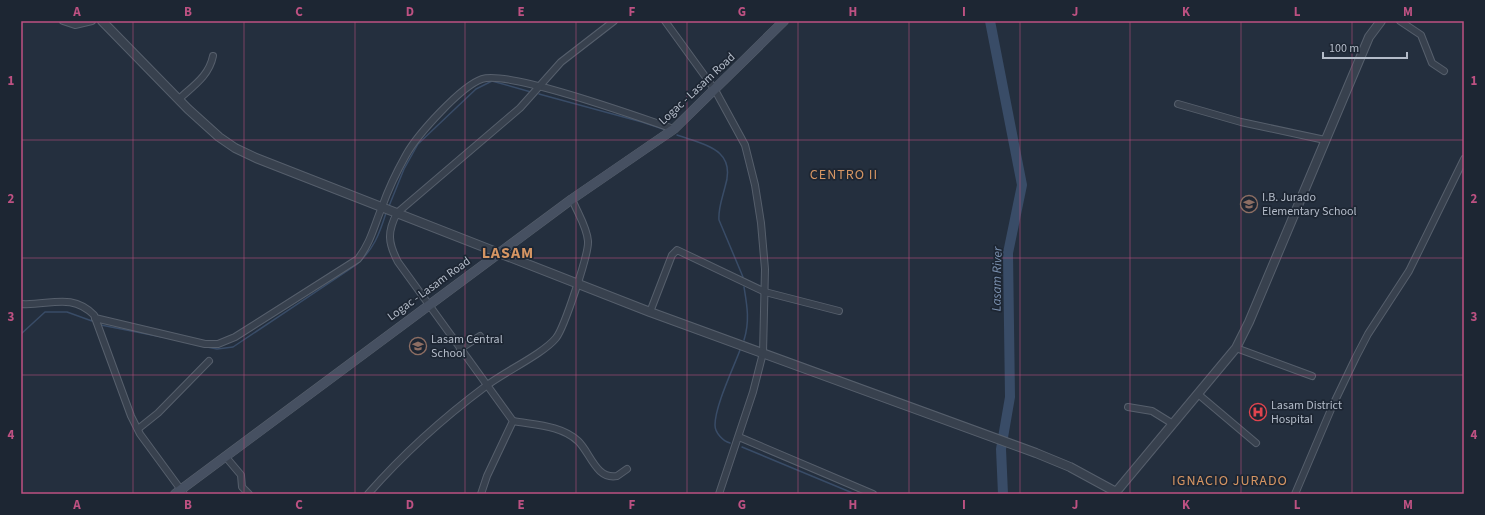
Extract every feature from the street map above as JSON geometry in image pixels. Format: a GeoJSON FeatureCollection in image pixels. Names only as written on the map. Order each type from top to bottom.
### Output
{"type":"FeatureCollection","features":[{"type":"Feature","properties":{"kind":"main road","name":"Logac - Lasam Road"},"geometry":{"type":"LineString","coordinates":[[180,493],[225,456],[427,305],[572,199],[674,129],[784,21]]}},
{"type":"Feature","properties":{"kind":"street"},"geometry":{"type":"LineString","coordinates":[[63,21],[75,25],[92,21]]}},
{"type":"Feature","properties":{"kind":"street"},"geometry":{"type":"LineString","coordinates":[[102,21],[179,99],[219,137],[235,148],[650,312],[966,426],[1036,453],[1070,467],[1118,493],[1236,348],[1258,301],[1369,36],[1381,21]]}},
{"type":"Feature","properties":{"kind":"street"},"geometry":{"type":"LineString","coordinates":[[614,21],[561,62],[550,72],[540,87],[520,108],[397,213],[392,222],[390,247],[398,262],[427,305],[513,421],[558,429],[566,433],[583,446],[597,468],[607,475],[617,476],[628,469]]}},
{"type":"Feature","properties":{"kind":"street"},"geometry":{"type":"LineString","coordinates":[[665,21],[715,90],[745,145],[756,185],[761,222],[765,269],[764,353],[739,437],[719,494]]}},
{"type":"Feature","properties":{"kind":"street"},"geometry":{"type":"LineString","coordinates":[[1400,21],[1421,35],[1432,63],[1444,71]]}},
{"type":"Feature","properties":{"kind":"street"},"geometry":{"type":"LineString","coordinates":[[179,99],[205,76],[211,65],[213,56]]}},
{"type":"Feature","properties":{"kind":"street"},"geometry":{"type":"LineString","coordinates":[[95,318],[205,344],[224,343],[316,287],[358,259],[366,250],[374,233],[382,207],[406,155],[418,136],[471,85],[482,79],[492,77],[540,87],[674,129]]}},
{"type":"Feature","properties":{"kind":"street"},"geometry":{"type":"LineString","coordinates":[[1178,104],[1241,122],[1325,140]]}},
{"type":"Feature","properties":{"kind":"street"},"geometry":{"type":"LineString","coordinates":[[1295,494],[1332,407],[1356,357],[1368,334],[1409,271],[1464,159]]}},
{"type":"Feature","properties":{"kind":"street"},"geometry":{"type":"LineString","coordinates":[[368,494],[405,453],[455,409],[557,337],[577,284],[587,252],[587,233],[572,199]]}},
{"type":"Feature","properties":{"kind":"street"},"geometry":{"type":"LineString","coordinates":[[650,312],[670,259],[674,252],[678,250],[765,292],[839,311]]}},
{"type":"Feature","properties":{"kind":"street"},"geometry":{"type":"LineString","coordinates":[[21,304],[68,301],[87,308],[95,318],[122,397],[138,429],[180,493]]}},
{"type":"Feature","properties":{"kind":"street"},"geometry":{"type":"LineString","coordinates":[[460,349],[480,336]]}},
{"type":"Feature","properties":{"kind":"street"},"geometry":{"type":"LineString","coordinates":[[1236,348],[1312,376]]}},
{"type":"Feature","properties":{"kind":"street"},"geometry":{"type":"LineString","coordinates":[[138,429],[158,413],[209,361]]}},
{"type":"Feature","properties":{"kind":"street"},"geometry":{"type":"LineString","coordinates":[[1198,394],[1256,443]]}},
{"type":"Feature","properties":{"kind":"street"},"geometry":{"type":"LineString","coordinates":[[1128,407],[1152,411],[1173,424]]}},
{"type":"Feature","properties":{"kind":"street"},"geometry":{"type":"LineString","coordinates":[[482,494],[487,476],[513,421]]}},
{"type":"Feature","properties":{"kind":"street"},"geometry":{"type":"LineString","coordinates":[[739,437],[873,494]]}},
{"type":"Feature","properties":{"kind":"street"},"geometry":{"type":"LineString","coordinates":[[225,456],[241,475],[242,486],[249,494]]}},
{"type":"Feature","properties":{"kind":"waterway","name":"Lasam River"},"geometry":{"type":"LineString","coordinates":[[990,21],[1022,185],[1008,253],[1010,397],[1001,449],[1003,494]]}},
{"type":"Feature","properties":{"kind":"waterway"},"geometry":{"type":"LineString","coordinates":[[389,206],[404,169],[418,144],[476,89],[492,81],[531,92]]}},
{"type":"Feature","properties":{"kind":"waterway"},"geometry":{"type":"LineString","coordinates":[[539,94],[666,130]]}},
{"type":"Feature","properties":{"kind":"waterway"},"geometry":{"type":"LineString","coordinates":[[677,135],[716,150],[722,156],[726,164],[728,174],[720,208],[719,220],[743,277]]}},
{"type":"Feature","properties":{"kind":"waterway"},"geometry":{"type":"LineString","coordinates":[[207,347],[217,349],[233,347],[356,265],[372,247],[386,213]]}},
{"type":"Feature","properties":{"kind":"waterway"},"geometry":{"type":"LineString","coordinates":[[744,287],[747,307],[747,326],[744,340]]}},
{"type":"Feature","properties":{"kind":"waterway"},"geometry":{"type":"LineString","coordinates":[[21,334],[45,312],[67,312],[92,321]]}},
{"type":"Feature","properties":{"kind":"waterway"},"geometry":{"type":"LineString","coordinates":[[101,325],[162,337]]}},
{"type":"Feature","properties":{"kind":"waterway"},"geometry":{"type":"LineString","coordinates":[[730,443],[722,439],[716,431],[715,425],[721,398],[740,350]]}},
{"type":"Feature","properties":{"kind":"waterway"},"geometry":{"type":"LineString","coordinates":[[742,447],[855,494]]}},
{"type":"Feature","properties":{"kind":"place","name":"I.B. Jurado Elementary School"},"geometry":{"type":"Point","coordinates":[1249,204]}},
{"type":"Feature","properties":{"kind":"place","name":"Lasam Central School"},"geometry":{"type":"Point","coordinates":[418,346]}},
{"type":"Feature","properties":{"kind":"place","name":"Lasam District Hospital"},"geometry":{"type":"Point","coordinates":[1258,412]}},
{"type":"Feature","properties":{"kind":"district","name":"CENTRO II"},"geometry":{"type":"Point","coordinates":[844,175]}},
{"type":"Feature","properties":{"kind":"district","name":"LASAM"},"geometry":{"type":"Point","coordinates":[508,253]}},
{"type":"Feature","properties":{"kind":"district","name":"IGNACIO JURADO"},"geometry":{"type":"Point","coordinates":[1230,481]}}]}
